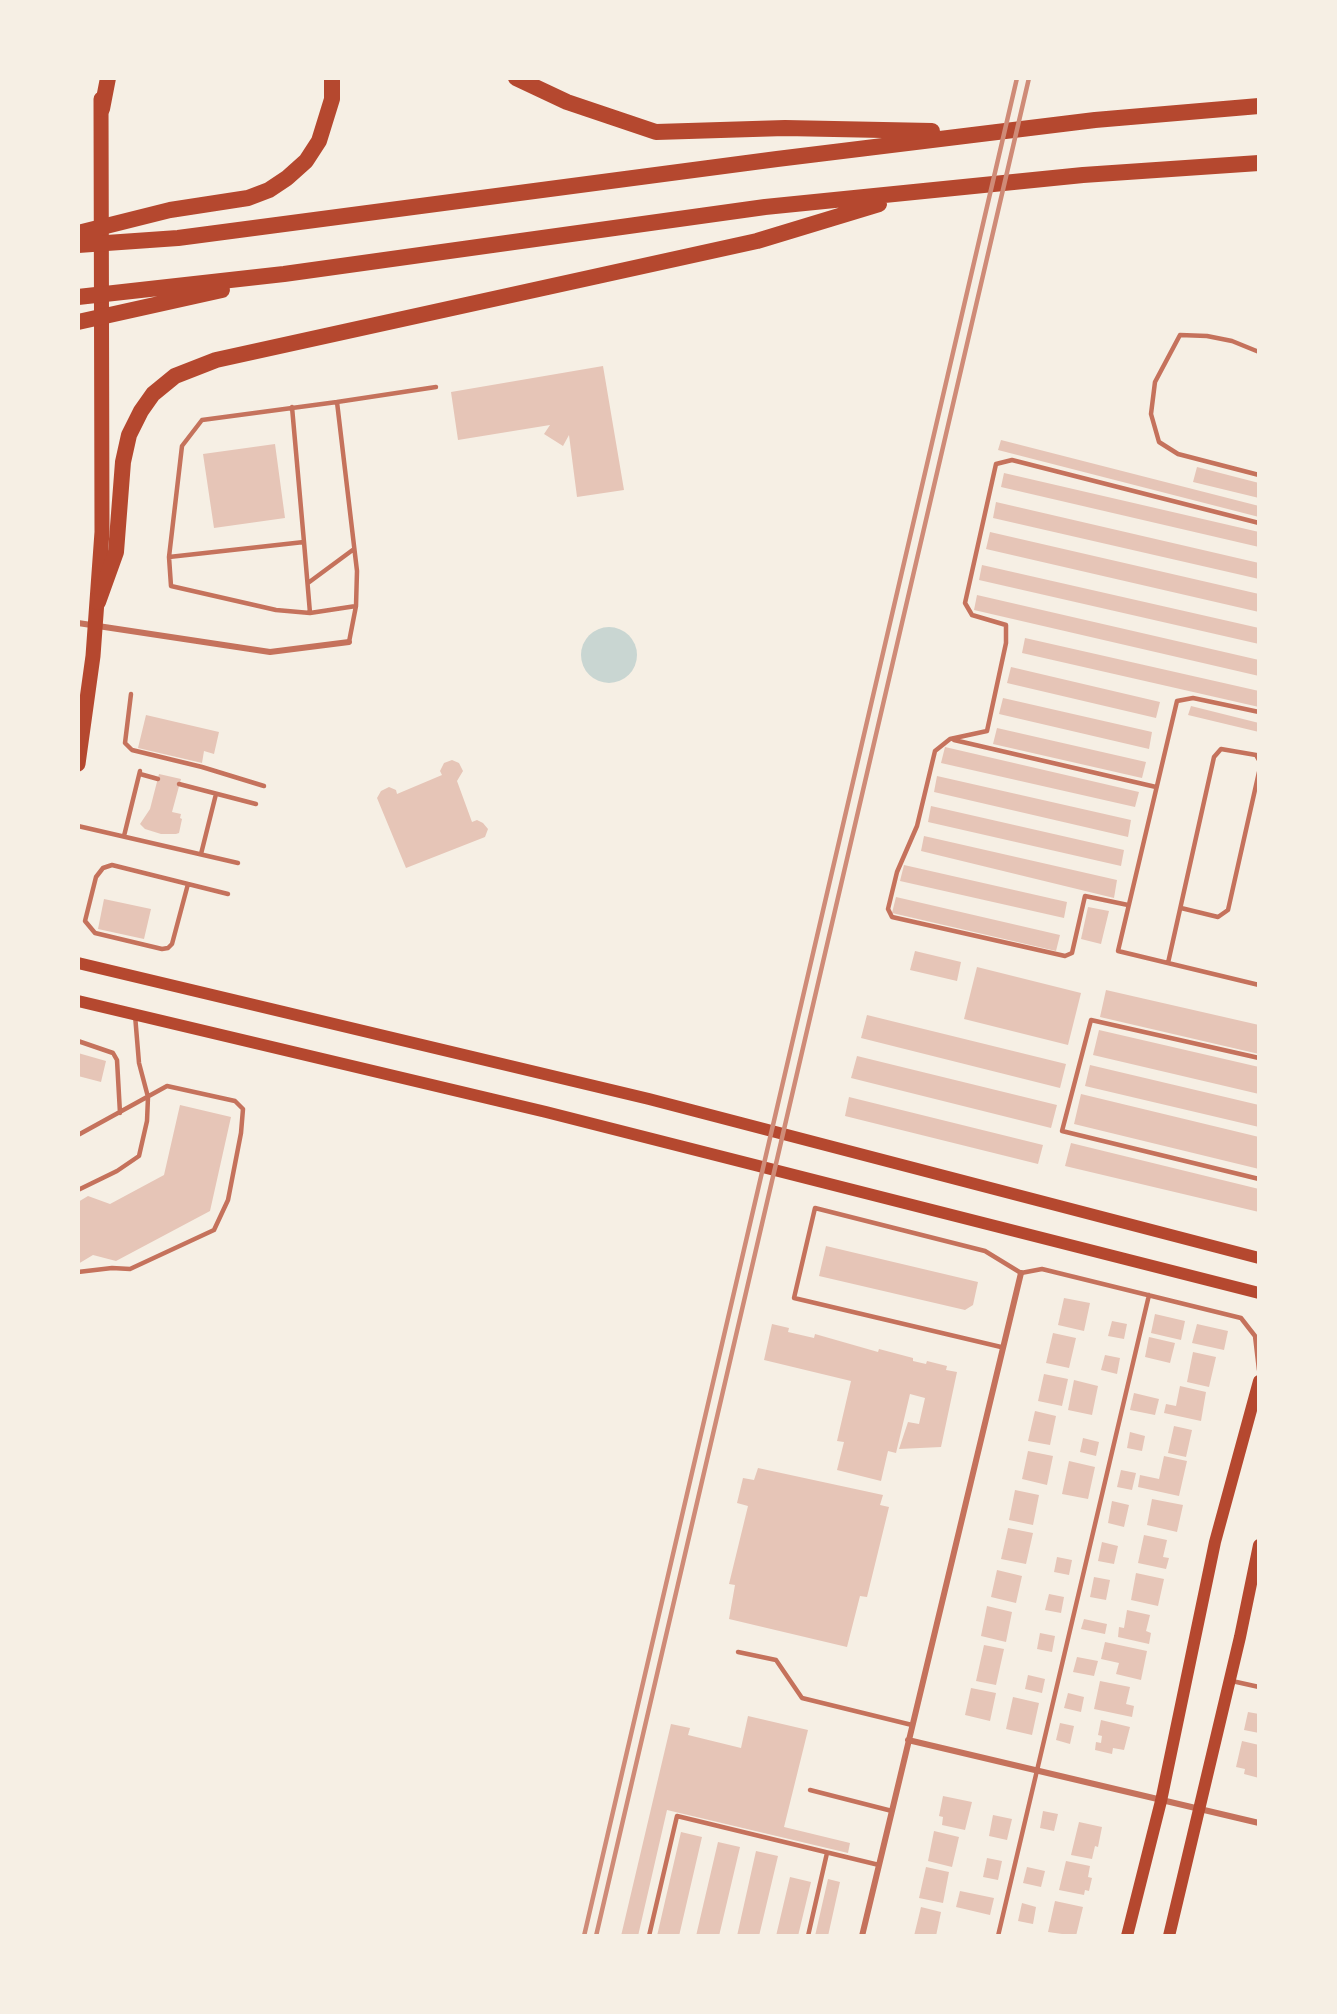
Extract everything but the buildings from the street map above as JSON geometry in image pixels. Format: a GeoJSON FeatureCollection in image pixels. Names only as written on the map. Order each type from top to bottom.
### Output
{"type":"FeatureCollection","features":[{"type":"Feature","properties":{"kind":"highway"},"geometry":{"type":"LineString","coordinates":[[102,109],[108,78]]}},
{"type":"Feature","properties":{"kind":"highway"},"geometry":{"type":"LineString","coordinates":[[78,233],[170,210],[248,198],[287,178],[306,161],[319,141],[332,99],[332,78]]}},
{"type":"Feature","properties":{"kind":"highway"},"geometry":{"type":"LineString","coordinates":[[516,78],[578,106],[656,132],[785,128],[993,133]]}},
{"type":"Feature","properties":{"kind":"highway"},"geometry":{"type":"LineString","coordinates":[[78,245],[178,238],[777,159],[1095,120],[1259,106]]}},
{"type":"Feature","properties":{"kind":"highway"},"geometry":{"type":"LineString","coordinates":[[78,322],[175,295],[284,274],[765,207],[914,194],[1083,175],[1259,163]]}},
{"type":"Feature","properties":{"kind":"highway"},"geometry":{"type":"LineString","coordinates":[[98,602],[116,552],[121,520],[123,462],[129,435],[153,394],[175,376],[216,360],[757,241],[914,194]]}},
{"type":"Feature","properties":{"kind":"highway"},"geometry":{"type":"LineString","coordinates":[[78,297],[175,295]]}},
{"type":"Feature","properties":{"kind":"main road"},"geometry":{"type":"LineString","coordinates":[[78,764],[96,624],[102,532],[101,78]]}},
{"type":"Feature","properties":{"kind":"main road"},"geometry":{"type":"LineString","coordinates":[[78,963],[649,1100],[1259,1258]]}},
{"type":"Feature","properties":{"kind":"main road"},"geometry":{"type":"LineString","coordinates":[[78,1001],[135,1016],[318,1056],[1259,1293]]}},
{"type":"Feature","properties":{"kind":"main road"},"geometry":{"type":"LineString","coordinates":[[1127,1936],[1161,1801],[1215,1542],[1259,1382]]}},
{"type":"Feature","properties":{"kind":"main road"},"geometry":{"type":"LineString","coordinates":[[1169,1936],[1258,1550]]}},
{"type":"Feature","properties":{"kind":"street"},"geometry":{"type":"LineString","coordinates":[[78,623],[270,652],[349,642]]}},
{"type":"Feature","properties":{"kind":"street"},"geometry":{"type":"LineString","coordinates":[[862,1936],[1001,1347],[1021,1273]]}},
{"type":"Feature","properties":{"kind":"street"},"geometry":{"type":"LineString","coordinates":[[908,1740],[1259,1823]]}},
{"type":"Feature","properties":{"kind":"lane"},"geometry":{"type":"LineString","coordinates":[[1259,352],[1232,341],[1180,334],[1155,382],[1151,414],[1159,442],[1178,453],[1259,475]]}},
{"type":"Feature","properties":{"kind":"lane"},"geometry":{"type":"LineString","coordinates":[[356,606],[310,613],[276,610],[171,586],[169,557],[182,446],[202,420],[436,387]]}},
{"type":"Feature","properties":{"kind":"lane"},"geometry":{"type":"LineString","coordinates":[[337,402],[354,549],[356,606],[349,642]]}},
{"type":"Feature","properties":{"kind":"lane"},"geometry":{"type":"LineString","coordinates":[[292,407],[310,613]]}},
{"type":"Feature","properties":{"kind":"lane"},"geometry":{"type":"LineString","coordinates":[[1128,904],[1085,896],[1072,953],[1065,956],[892,917],[888,909],[897,872],[917,826],[934,751],[950,739],[987,731],[1006,643],[1006,626],[972,615],[965,603],[996,464],[1012,460],[1259,523]]}},
{"type":"Feature","properties":{"kind":"lane"},"geometry":{"type":"LineString","coordinates":[[169,557],[304,542]]}},
{"type":"Feature","properties":{"kind":"lane"},"geometry":{"type":"LineString","coordinates":[[308,584],[354,549]]}},
{"type":"Feature","properties":{"kind":"lane"},"geometry":{"type":"LineString","coordinates":[[131,694],[125,743],[132,750],[202,767],[264,786]]}},
{"type":"Feature","properties":{"kind":"lane"},"geometry":{"type":"LineString","coordinates":[[1259,712],[1193,698],[1177,701],[1118,951],[1259,985]]}},
{"type":"Feature","properties":{"kind":"lane"},"geometry":{"type":"LineString","coordinates":[[950,739],[1156,788]]}},
{"type":"Feature","properties":{"kind":"lane"},"geometry":{"type":"LineString","coordinates":[[1168,963],[1214,757],[1221,749],[1256,755],[1259,760]]}},
{"type":"Feature","properties":{"kind":"lane"},"geometry":{"type":"LineString","coordinates":[[1180,908],[1218,917],[1228,910],[1259,772]]}},
{"type":"Feature","properties":{"kind":"lane"},"geometry":{"type":"LineString","coordinates":[[124,836],[140,773],[158,779]]}},
{"type":"Feature","properties":{"kind":"lane"},"geometry":{"type":"LineString","coordinates":[[179,784],[256,804]]}},
{"type":"Feature","properties":{"kind":"lane"},"geometry":{"type":"LineString","coordinates":[[201,854],[216,794]]}},
{"type":"Feature","properties":{"kind":"lane"},"geometry":{"type":"LineString","coordinates":[[78,826],[238,862]]}},
{"type":"Feature","properties":{"kind":"lane"},"geometry":{"type":"LineString","coordinates":[[188,884],[172,944],[168,948],[162,949],[95,933],[85,921],[96,877],[103,868],[112,865],[188,884],[228,894]]}},
{"type":"Feature","properties":{"kind":"lane"},"geometry":{"type":"LineString","coordinates":[[78,1190],[117,1171],[139,1156],[147,1121],[148,1097],[140,1063],[135,1016]]}},
{"type":"Feature","properties":{"kind":"lane"},"geometry":{"type":"LineString","coordinates":[[1259,1058],[1091,1020],[1062,1131],[1259,1179]]}},
{"type":"Feature","properties":{"kind":"lane"},"geometry":{"type":"LineString","coordinates":[[78,1041],[113,1053],[117,1060],[120,1113]]}},
{"type":"Feature","properties":{"kind":"lane"},"geometry":{"type":"LineString","coordinates":[[78,1135],[167,1086],[235,1101],[243,1108],[241,1133],[228,1200],[214,1230],[130,1269],[112,1268],[78,1272]]}},
{"type":"Feature","properties":{"kind":"lane"},"geometry":{"type":"LineString","coordinates":[[1001,1347],[794,1298],[815,1208],[985,1251],[1021,1273],[1042,1269],[1241,1318],[1255,1336],[1259,1370]]}},
{"type":"Feature","properties":{"kind":"lane"},"geometry":{"type":"LineString","coordinates":[[998,1936],[1149,1295]]}},
{"type":"Feature","properties":{"kind":"lane"},"geometry":{"type":"LineString","coordinates":[[738,1652],[776,1660],[802,1698],[912,1725]]}},
{"type":"Feature","properties":{"kind":"lane"},"geometry":{"type":"LineString","coordinates":[[1229,1680],[1259,1687]]}},
{"type":"Feature","properties":{"kind":"lane"},"geometry":{"type":"LineString","coordinates":[[810,1790],[892,1811]]}},
{"type":"Feature","properties":{"kind":"lane"},"geometry":{"type":"LineString","coordinates":[[648,1936],[677,1816],[879,1865]]}},
{"type":"Feature","properties":{"kind":"lane"},"geometry":{"type":"LineString","coordinates":[[808,1936],[827,1853]]}},
{"type":"Feature","properties":{"kind":"shaded area"},"geometry":{"type":"Polygon","coordinates":[[[604,627],[614,627],[629,635],[635,644],[637,655],[635,666],[629,675],[614,683],[604,683],[593,678],[586,671],[581,660],[581,650],[586,639],[593,632],[604,627]]]}},
{"type":"Feature","properties":{"kind":"railway"},"geometry":{"type":"LineString","coordinates":[[584,1936],[1017,78]]}},
{"type":"Feature","properties":{"kind":"railway"},"geometry":{"type":"LineString","coordinates":[[596,1936],[1029,78]]}}]}
